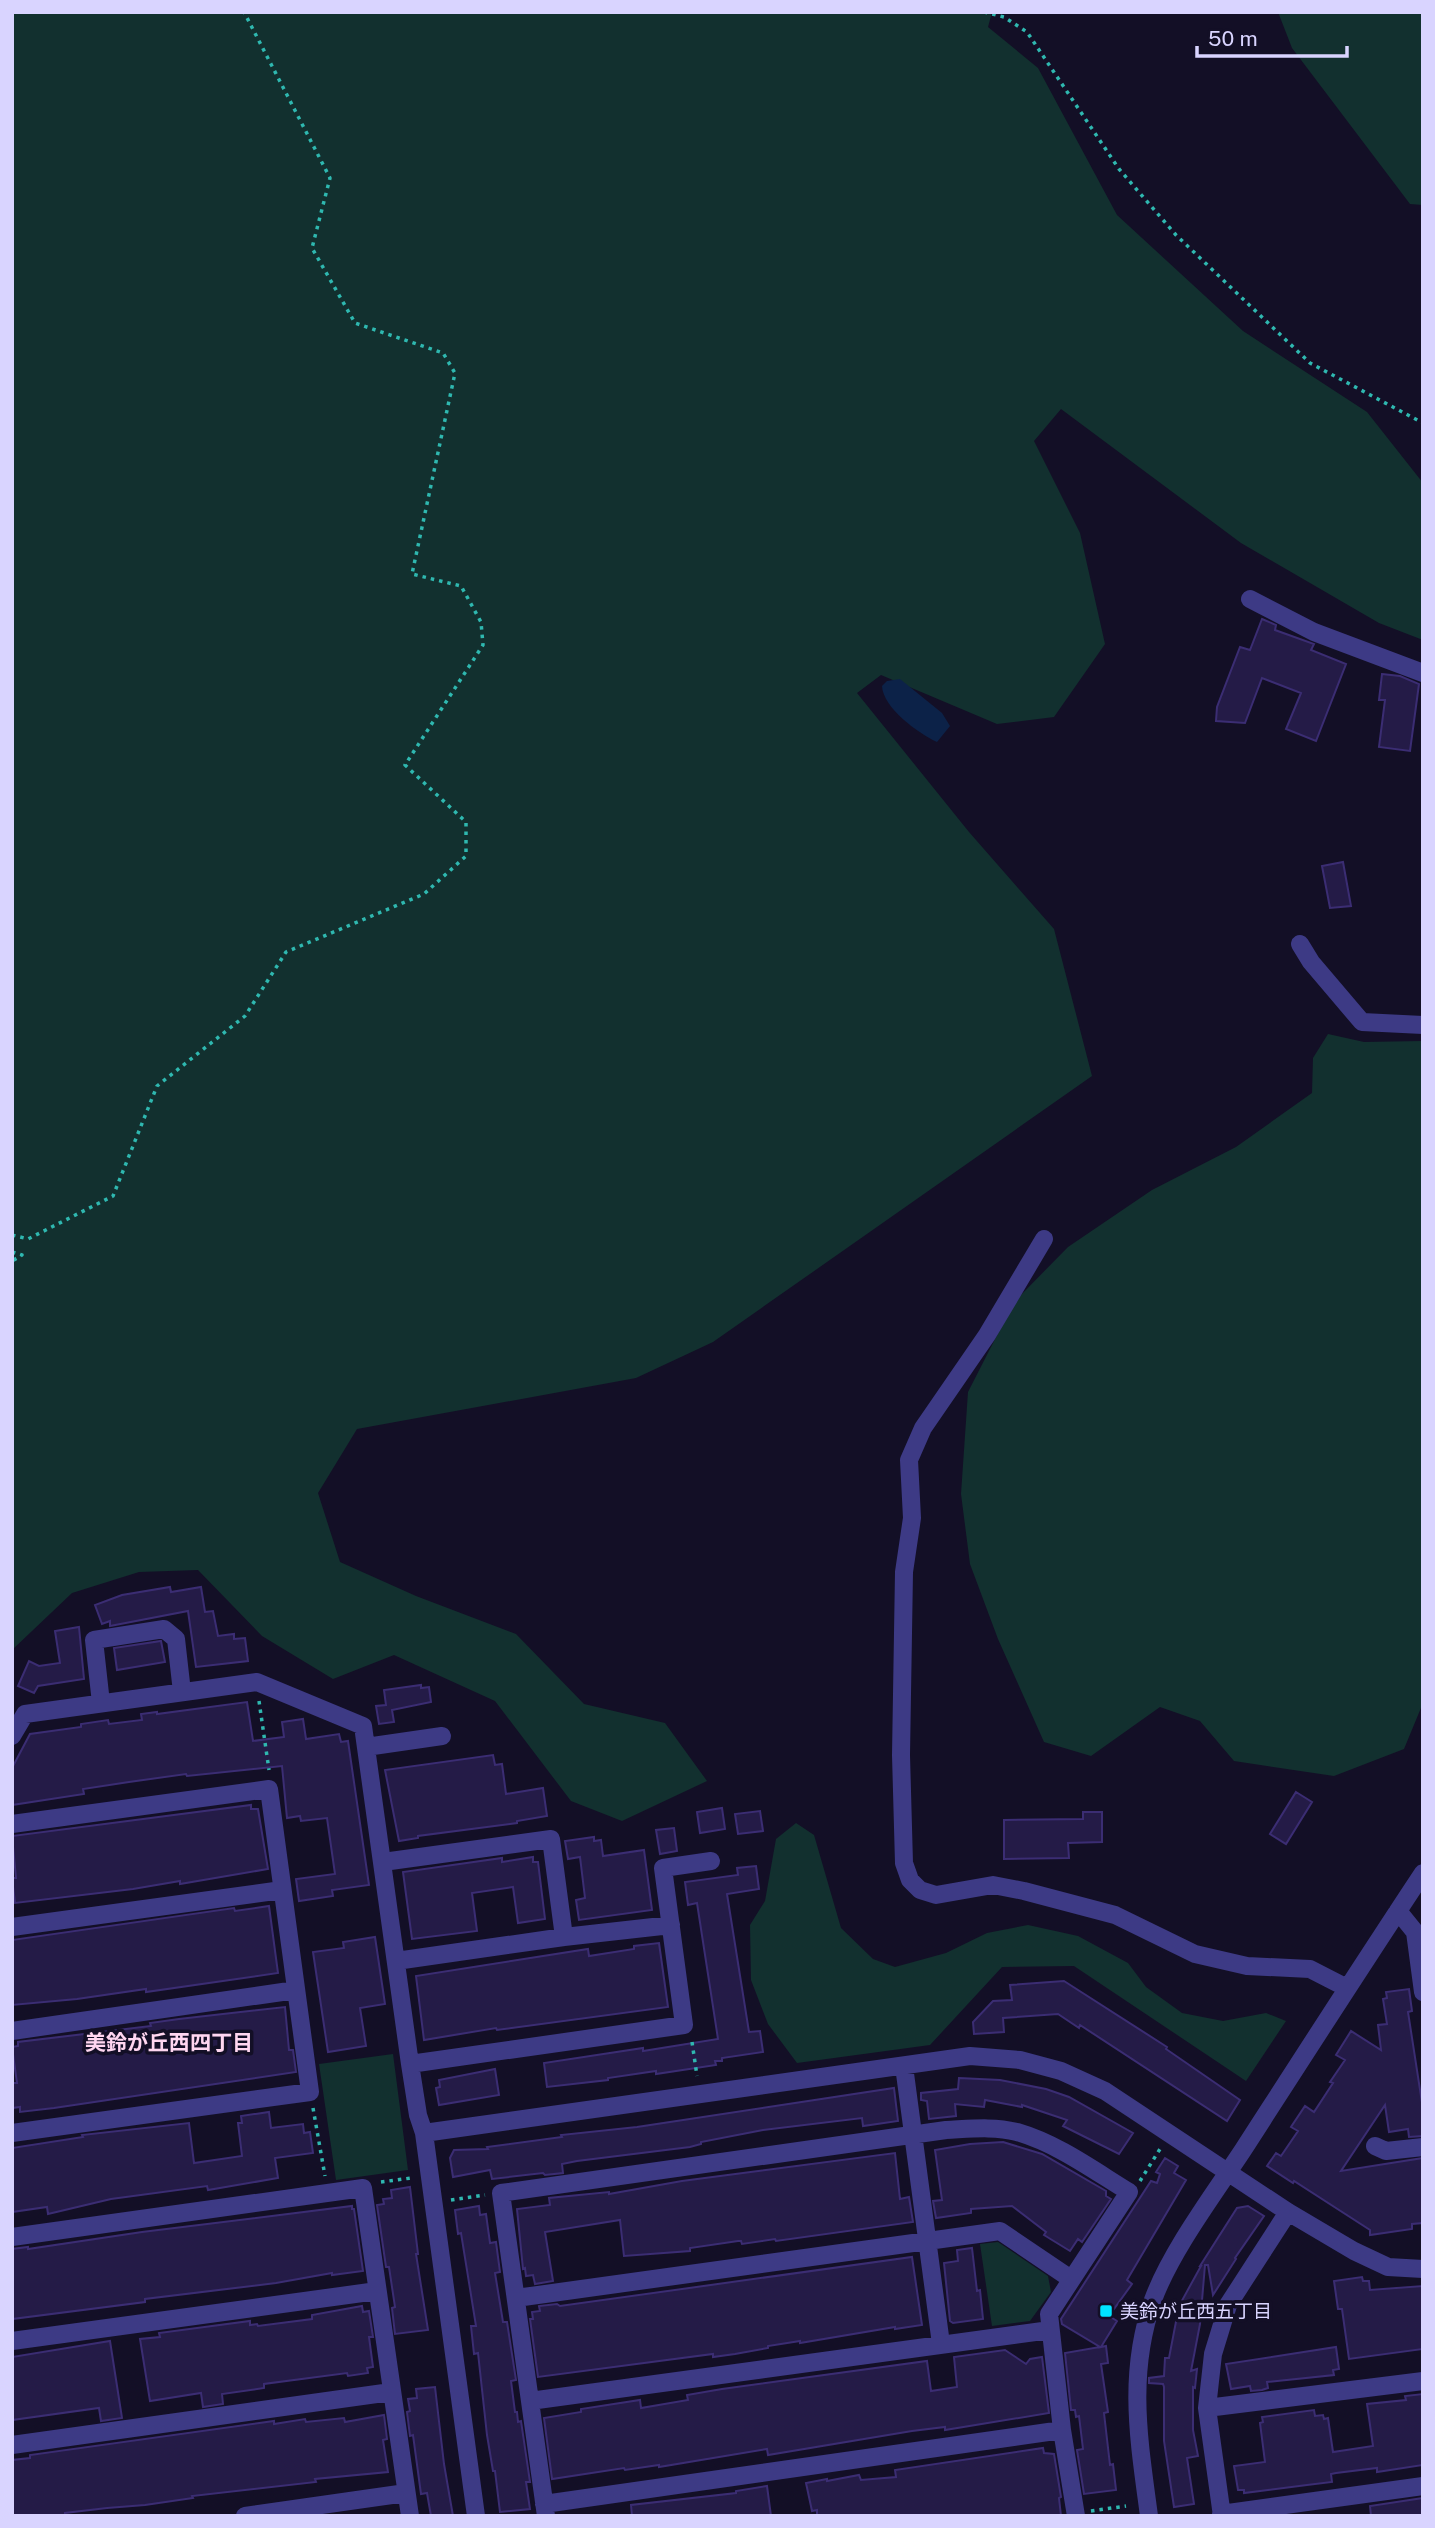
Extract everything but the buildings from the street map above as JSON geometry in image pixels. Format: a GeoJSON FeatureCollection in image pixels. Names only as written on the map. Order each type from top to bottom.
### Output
{"type":"FeatureCollection","features":[{"type":"Feature","properties":{"kind":"street"},"geometry":{"type":"LineString","coordinates":[[1250,599],[1314,632],[1423,673]]}},
{"type":"Feature","properties":{"kind":"street"},"geometry":{"type":"LineString","coordinates":[[1300,944],[1311,962],[1362,1022],[1423,1025]]}},
{"type":"Feature","properties":{"kind":"street"},"geometry":{"type":"LineString","coordinates":[[1044,1239],[988,1335],[923,1428],[909,1460],[912,1517],[904,1572],[901,1755],[904,1863],[910,1880],[920,1890],[936,1895],[993,1885],[1024,1891],[1115,1915],[1195,1954],[1247,1966],[1310,1969],[1347,1988]]}},
{"type":"Feature","properties":{"kind":"street"},"geometry":{"type":"LineString","coordinates":[[101,1703],[94,1640],[164,1629],[176,1639],[182,1692]]}},
{"type":"Feature","properties":{"kind":"street"},"geometry":{"type":"LineString","coordinates":[[12,1736],[24,1714],[257,1682],[363,1726],[410,2064],[418,2115],[424,2133],[476,2516]]}},
{"type":"Feature","properties":{"kind":"street"},"geometry":{"type":"LineString","coordinates":[[366,1747],[442,1735]]}},
{"type":"Feature","properties":{"kind":"street"},"geometry":{"type":"LineString","coordinates":[[12,1824],[269,1789],[310,2092],[12,2133]]}},
{"type":"Feature","properties":{"kind":"street"},"geometry":{"type":"LineString","coordinates":[[383,1862],[551,1839],[564,1937]]}},
{"type":"Feature","properties":{"kind":"street"},"geometry":{"type":"LineString","coordinates":[[410,2064],[684,2025],[663,1868],[711,1860]]}},
{"type":"Feature","properties":{"kind":"street"},"geometry":{"type":"LineString","coordinates":[[1149,2516],[1137,2426],[1136,2393],[1143,2340],[1153,2301],[1167,2269],[1228,2172],[1423,1873]]}},
{"type":"Feature","properties":{"kind":"street"},"geometry":{"type":"LineString","coordinates":[[12,1927],[282,1890]]}},
{"type":"Feature","properties":{"kind":"street"},"geometry":{"type":"LineString","coordinates":[[1398,1911],[1415,1932],[1423,1992]]}},
{"type":"Feature","properties":{"kind":"street"},"geometry":{"type":"LineString","coordinates":[[397,1961],[564,1937],[671,1926]]}},
{"type":"Feature","properties":{"kind":"street"},"geometry":{"type":"LineString","coordinates":[[12,2031],[296,1990]]}},
{"type":"Feature","properties":{"kind":"street"},"geometry":{"type":"LineString","coordinates":[[424,2133],[970,2056],[1020,2060],[1061,2071],[1105,2091],[1288,2212],[1354,2251],[1388,2267],[1423,2269]]}},
{"type":"Feature","properties":{"kind":"street"},"geometry":{"type":"LineString","coordinates":[[904,2066],[941,2344]]}},
{"type":"Feature","properties":{"kind":"street"},"geometry":{"type":"LineString","coordinates":[[1062,2430],[545,2510],[501,2193],[946,2130],[984,2128],[1015,2132],[1054,2145],[1129,2192],[1049,2314],[1062,2430],[1076,2514]]}},
{"type":"Feature","properties":{"kind":"street"},"geometry":{"type":"LineString","coordinates":[[1375,2146],[1386,2151],[1423,2147]]}},
{"type":"Feature","properties":{"kind":"street"},"geometry":{"type":"LineString","coordinates":[[12,2236],[363,2188],[410,2516]]}},
{"type":"Feature","properties":{"kind":"street"},"geometry":{"type":"LineString","coordinates":[[1288,2212],[1228,2305],[1213,2354],[1207,2408],[1221,2515],[1423,2486]]}},
{"type":"Feature","properties":{"kind":"street"},"geometry":{"type":"LineString","coordinates":[[516,2298],[1000,2231],[1071,2279]]}},
{"type":"Feature","properties":{"kind":"street"},"geometry":{"type":"LineString","coordinates":[[12,2341],[377,2291]]}},
{"type":"Feature","properties":{"kind":"street"},"geometry":{"type":"LineString","coordinates":[[530,2402],[1050,2330]]}},
{"type":"Feature","properties":{"kind":"street"},"geometry":{"type":"LineString","coordinates":[[1207,2408],[1423,2382]]}},
{"type":"Feature","properties":{"kind":"street"},"geometry":{"type":"LineString","coordinates":[[12,2445],[391,2392]]}},
{"type":"Feature","properties":{"kind":"street"},"geometry":{"type":"LineString","coordinates":[[245,2516],[406,2493]]}},
{"type":"Feature","properties":{"kind":"path"},"geometry":{"type":"LineString","coordinates":[[12,1236],[28,1239],[113,1196],[157,1086],[246,1016],[286,952],[424,894],[466,856],[466,822],[405,765],[483,645],[481,622],[461,586],[412,574],[455,373],[443,352],[355,323],[312,248],[330,178],[244,12]]}},
{"type":"Feature","properties":{"kind":"path"},"geometry":{"type":"LineString","coordinates":[[984,12],[1004,17],[1027,33],[1119,169],[1176,235],[1310,363],[1423,423]]}},
{"type":"Feature","properties":{"kind":"path"},"geometry":{"type":"LineString","coordinates":[[12,1252],[22,1255],[12,1261]]}},
{"type":"Feature","properties":{"kind":"path"},"geometry":{"type":"LineString","coordinates":[[257,1682],[270,1776],[269,1789]]}},
{"type":"Feature","properties":{"kind":"path"},"geometry":{"type":"LineString","coordinates":[[684,2025],[691,2033],[698,2081]]}},
{"type":"Feature","properties":{"kind":"path"},"geometry":{"type":"LineString","coordinates":[[310,2092],[328,2193]]}},
{"type":"Feature","properties":{"kind":"path"},"geometry":{"type":"LineString","coordinates":[[1129,2192],[1138,2185],[1161,2147]]}},
{"type":"Feature","properties":{"kind":"path"},"geometry":{"type":"LineString","coordinates":[[363,2188],[368,2184],[414,2178]]}},
{"type":"Feature","properties":{"kind":"path"},"geometry":{"type":"LineString","coordinates":[[448,2200],[501,2193]]}},
{"type":"Feature","properties":{"kind":"path"},"geometry":{"type":"LineString","coordinates":[[1076,2514],[1126,2506]]}},
{"type":"Feature","properties":{"kind":"green space"},"geometry":{"type":"Polygon","coordinates":[[[12,12],[992,12],[988,27],[1038,68],[1117,215],[1243,331],[1367,412],[1423,483],[1423,640],[1379,623],[1241,543],[1061,409],[1034,441],[1080,533],[1105,644],[1054,717],[997,724],[881,675],[857,693],[969,832],[1054,929],[1092,1076],[713,1342],[636,1378],[357,1429],[318,1493],[340,1562],[416,1596],[516,1634],[584,1704],[665,1723],[707,1781],[622,1821],[571,1801],[495,1701],[394,1655],[333,1679],[262,1636],[198,1570],[139,1572],[72,1593],[12,1650],[12,12]]]}},
{"type":"Feature","properties":{"kind":"green space"},"geometry":{"type":"Polygon","coordinates":[[[1278,12],[1423,12],[1423,205],[1410,204],[1292,48],[1278,12]]]}},
{"type":"Feature","properties":{"kind":"green space"},"geometry":{"type":"Polygon","coordinates":[[[1328,1034],[1364,1042],[1423,1041],[1423,1703],[1404,1749],[1334,1776],[1234,1761],[1200,1721],[1160,1707],[1091,1756],[1044,1742],[998,1639],[970,1564],[961,1494],[968,1392],[1014,1302],[1068,1247],[1152,1190],[1236,1147],[1312,1093],[1313,1058],[1328,1034]]]}},
{"type":"Feature","properties":{"kind":"green space"},"geometry":{"type":"Polygon","coordinates":[[[796,1823],[814,1835],[841,1928],[873,1959],[895,1967],[946,1953],[987,1933],[1028,1925],[1078,1936],[1128,1963],[1146,1987],[1182,2013],[1223,2021],[1266,2013],[1286,2021],[1246,2081],[1074,1966],[1002,1967],[930,2045],[797,2063],[768,2024],[751,1980],[750,1925],[765,1901],[776,1839],[796,1823]]]}},
{"type":"Feature","properties":{"kind":"green space"},"geometry":{"type":"Polygon","coordinates":[[[393,2054],[408,2170],[336,2180],[319,2064],[393,2054]]]}},
{"type":"Feature","properties":{"kind":"green space"},"geometry":{"type":"Polygon","coordinates":[[[998,2242],[1048,2276],[1051,2292],[1030,2321],[992,2326],[980,2244],[998,2242]]]}},
{"type":"Feature","properties":{"kind":"water"},"geometry":{"type":"Polygon","coordinates":[[[900,679],[942,713],[950,726],[937,742],[912,726],[888,703],[882,686],[887,681],[900,679]]]}},
{"type":"Feature","properties":{"kind":"place","name":"美鈴が丘西五丁目"},"geometry":{"type":"Point","coordinates":[1106,2311]}},
{"type":"Feature","properties":{"kind":"district","name":"美鈴が丘西四丁目"},"geometry":{"type":"Point","coordinates":[169,2042]}}]}
